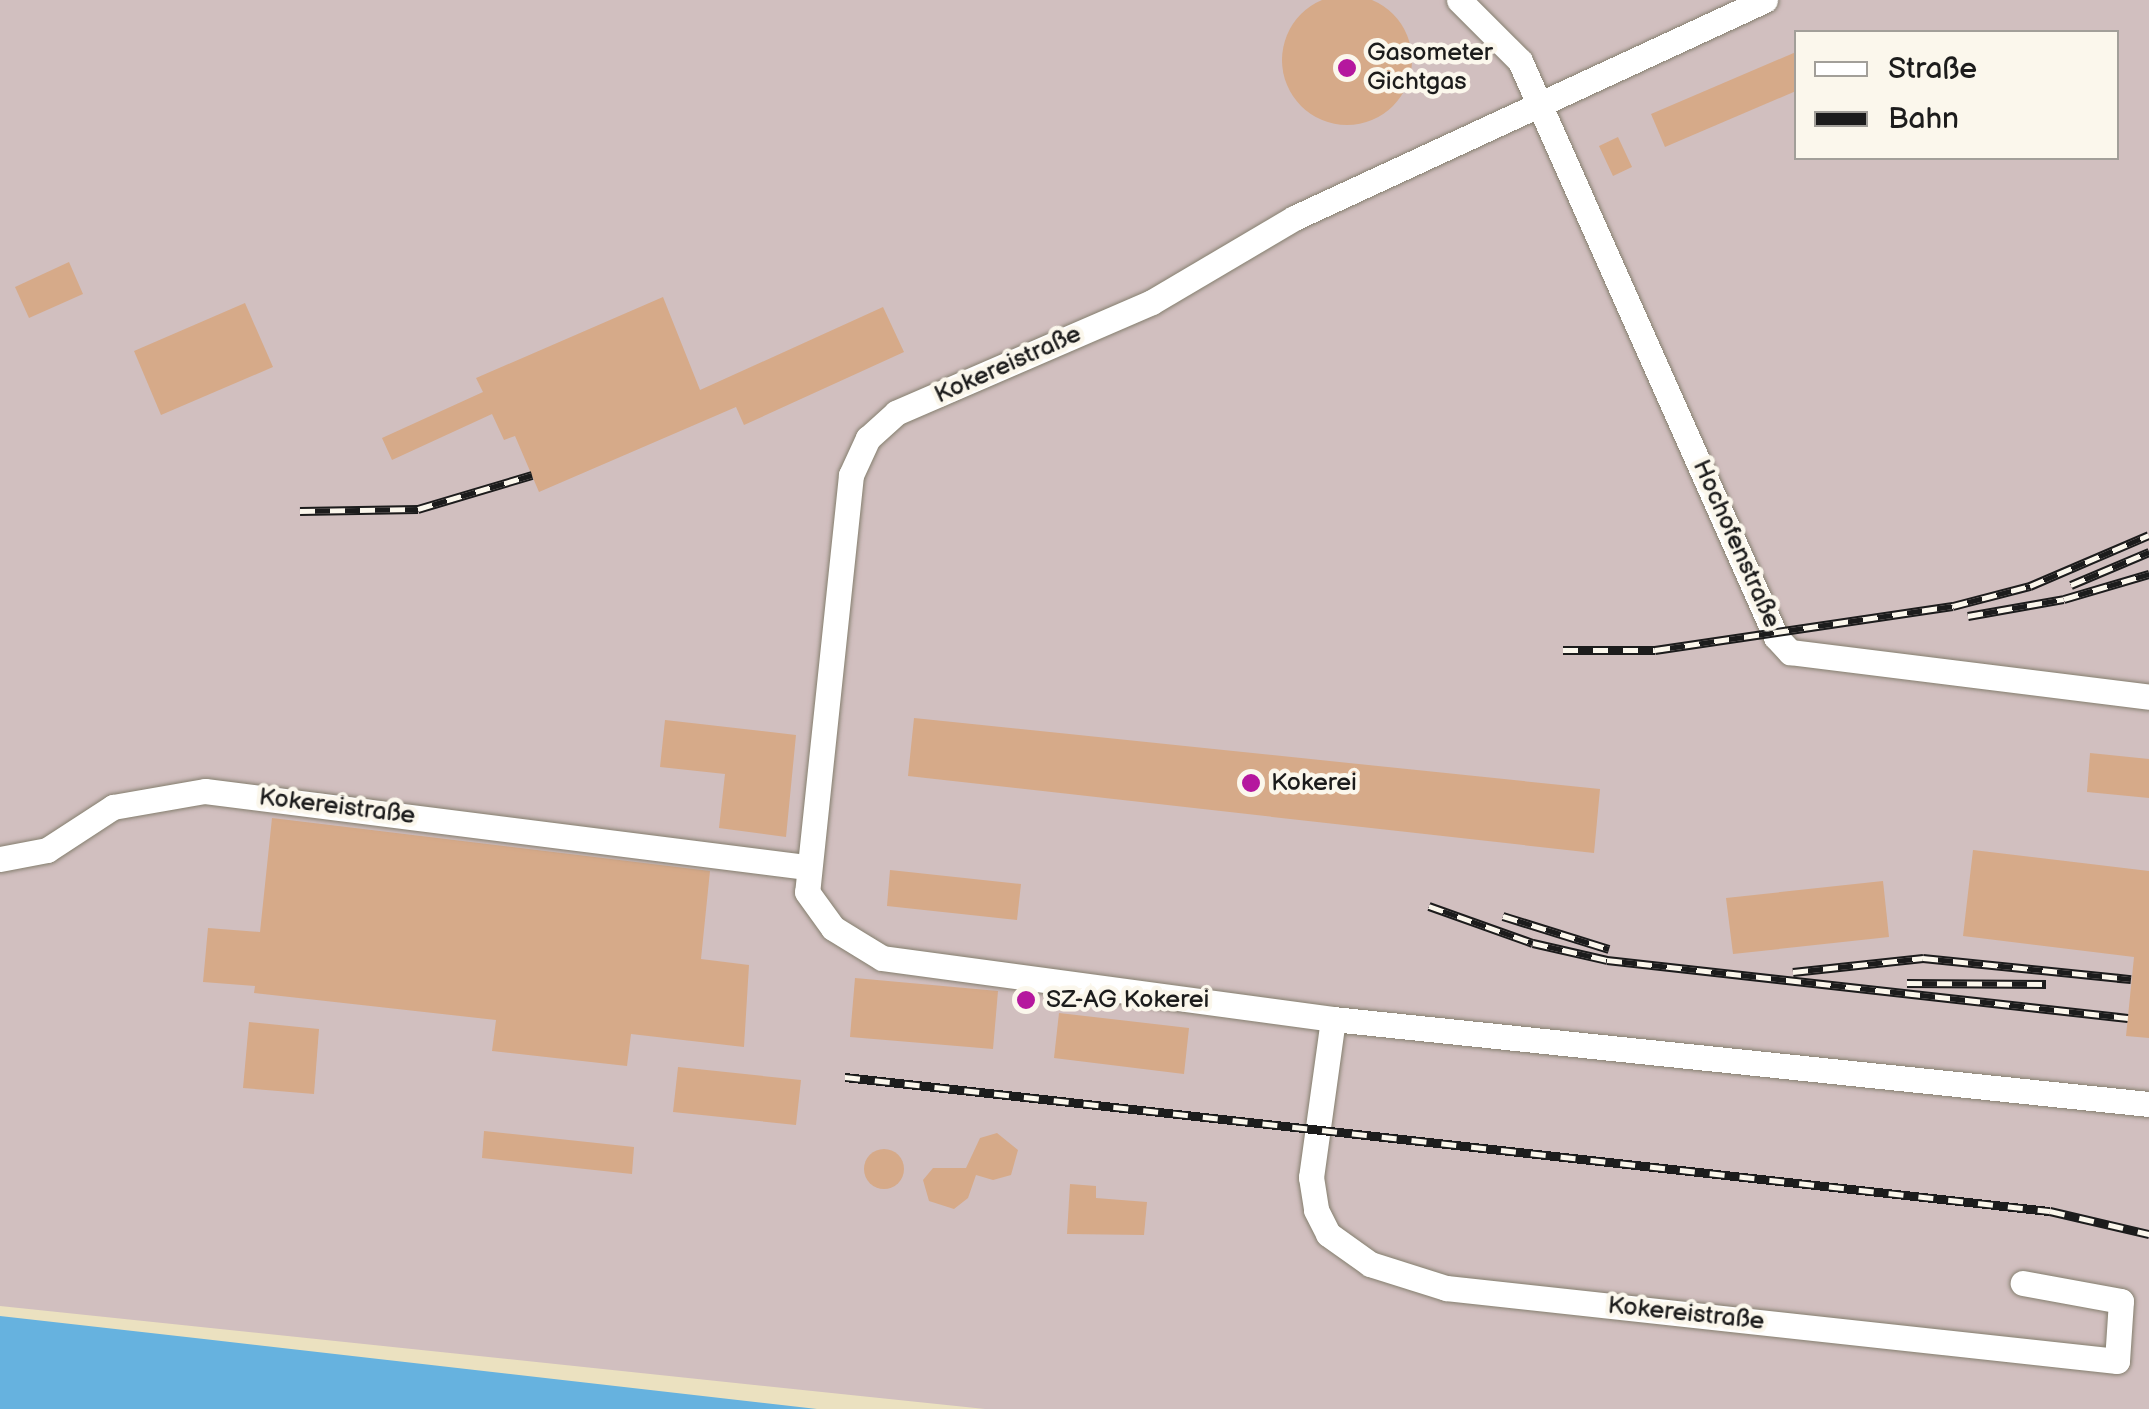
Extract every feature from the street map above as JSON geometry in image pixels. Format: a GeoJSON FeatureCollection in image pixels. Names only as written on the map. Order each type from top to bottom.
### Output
{"type":"FeatureCollection","features":[{"type":"Feature","properties":{"kind":"lane","name":"Hochofenstraße"},"geometry":{"type":"LineString","coordinates":[[1459,0],[1520,61],[1774,633],[1790,652],[2149,696]]}},
{"type":"Feature","properties":{"kind":"lane"},"geometry":{"type":"LineString","coordinates":[[1540,102],[1765,0]]}},
{"type":"Feature","properties":{"kind":"lane","name":"Kokereistraße"},"geometry":{"type":"LineString","coordinates":[[1540,102],[1294,218],[1152,302],[896,413],[868,438],[851,476],[808,867],[807,892],[817,912],[851,943],[882,958],[1333,1019],[2149,1104]]}},
{"type":"Feature","properties":{"kind":"lane","name":"Kokereistraße"},"geometry":{"type":"LineString","coordinates":[[0,860],[47,850],[114,807],[206,792],[808,867]]}},
{"type":"Feature","properties":{"kind":"lane","name":"Kokereistraße"},"geometry":{"type":"LineString","coordinates":[[1333,1019],[1311,1178],[1328,1234],[1370,1264],[1446,1288],[2117,1361],[2121,1301],[2023,1283]]}},
{"type":"Feature","properties":{"kind":"shaded area"},"geometry":{"type":"Polygon","coordinates":[[[0,0],[2149,0],[2149,1409],[985,1409],[0,1306],[0,0]]]}},
{"type":"Feature","properties":{"kind":"water"},"geometry":{"type":"Polygon","coordinates":[[[0,1316],[204,1339],[817,1409],[0,1409],[0,1316]]]}},
{"type":"Feature","properties":{"kind":"building","name":"Gasometer Gichtgas"},"geometry":{"type":"Polygon","coordinates":[[[1322,-1],[1372,-1],[1393,14],[1408,35],[1408,85],[1393,106],[1372,121],[1347,125],[1322,121],[1301,106],[1286,85],[1282,60],[1286,35],[1301,14],[1322,-1]]]}},
{"type":"Feature","properties":{"kind":"building"},"geometry":{"type":"Polygon","coordinates":[[[1794,53],[1794,92],[1665,147],[1651,114],[1794,53]]]}},
{"type":"Feature","properties":{"kind":"building"},"geometry":{"type":"Polygon","coordinates":[[[1618,137],[1632,167],[1613,176],[1599,146],[1618,137]]]}},
{"type":"Feature","properties":{"kind":"building"},"geometry":{"type":"Polygon","coordinates":[[[69,262],[83,294],[29,318],[15,287],[69,262]]]}},
{"type":"Feature","properties":{"kind":"building"},"geometry":{"type":"Polygon","coordinates":[[[663,297],[700,390],[883,307],[904,352],[744,425],[736,407],[539,492],[515,436],[504,440],[492,414],[392,460],[382,438],[483,392],[476,378],[663,297]]]}},
{"type":"Feature","properties":{"kind":"building"},"geometry":{"type":"Polygon","coordinates":[[[245,303],[273,367],[161,415],[134,351],[245,303]]]}},
{"type":"Feature","properties":{"kind":"building","name":"Kokerei"},"geometry":{"type":"Polygon","coordinates":[[[914,718],[1600,789],[1594,853],[908,776],[914,718]]]}},
{"type":"Feature","properties":{"kind":"building"},"geometry":{"type":"Polygon","coordinates":[[[665,720],[796,735],[786,837],[719,828],[725,774],[660,767],[665,720]]]}},
{"type":"Feature","properties":{"kind":"building"},"geometry":{"type":"Polygon","coordinates":[[[2090,753],[2149,759],[2149,798],[2087,792],[2090,753]]]}},
{"type":"Feature","properties":{"kind":"building"},"geometry":{"type":"Polygon","coordinates":[[[272,818],[710,871],[701,959],[749,965],[744,1047],[631,1034],[627,1066],[492,1051],[496,1020],[254,993],[255,986],[203,982],[208,928],[260,932],[272,818]]]}},
{"type":"Feature","properties":{"kind":"building"},"geometry":{"type":"Polygon","coordinates":[[[1973,850],[2149,871],[2149,1038],[2126,1036],[2134,957],[1963,936],[1973,850]]]}},
{"type":"Feature","properties":{"kind":"building"},"geometry":{"type":"Polygon","coordinates":[[[890,870],[1021,884],[1017,920],[887,906],[890,870]]]}},
{"type":"Feature","properties":{"kind":"building"},"geometry":{"type":"Polygon","coordinates":[[[1883,881],[1889,937],[1733,954],[1726,898],[1883,881]]]}},
{"type":"Feature","properties":{"kind":"building"},"geometry":{"type":"Polygon","coordinates":[[[855,978],[998,991],[993,1049],[850,1037],[855,978]]]}},
{"type":"Feature","properties":{"kind":"building"},"geometry":{"type":"Polygon","coordinates":[[[1059,1013],[1189,1028],[1184,1074],[1054,1058],[1059,1013]]]}},
{"type":"Feature","properties":{"kind":"building"},"geometry":{"type":"Polygon","coordinates":[[[249,1022],[319,1029],[314,1094],[243,1088],[249,1022]]]}},
{"type":"Feature","properties":{"kind":"building"},"geometry":{"type":"Polygon","coordinates":[[[678,1067],[801,1080],[796,1125],[673,1112],[678,1067]]]}},
{"type":"Feature","properties":{"kind":"building"},"geometry":{"type":"Polygon","coordinates":[[[484,1131],[634,1147],[632,1174],[482,1158],[484,1131]]]}},
{"type":"Feature","properties":{"kind":"building"},"geometry":{"type":"Polygon","coordinates":[[[997,1133],[1018,1150],[1011,1175],[993,1180],[976,1175],[968,1198],[954,1209],[929,1201],[923,1180],[933,1168],[966,1168],[980,1138],[997,1133]]]}},
{"type":"Feature","properties":{"kind":"building"},"geometry":{"type":"Polygon","coordinates":[[[884,1149],[898,1155],[904,1169],[898,1183],[884,1189],[870,1183],[864,1169],[870,1155],[884,1149]]]}},
{"type":"Feature","properties":{"kind":"building"},"geometry":{"type":"Polygon","coordinates":[[[1070,1184],[1096,1186],[1096,1198],[1147,1202],[1144,1235],[1067,1234],[1070,1184]]]}},
{"type":"Feature","properties":{"kind":"railway"},"geometry":{"type":"LineString","coordinates":[[300,511],[418,509],[532,475]]}},
{"type":"Feature","properties":{"kind":"railway"},"geometry":{"type":"LineString","coordinates":[[1563,650],[1655,650],[1953,606],[2030,586],[2149,535]]}},
{"type":"Feature","properties":{"kind":"railway"},"geometry":{"type":"LineString","coordinates":[[2071,585],[2149,552]]}},
{"type":"Feature","properties":{"kind":"railway"},"geometry":{"type":"LineString","coordinates":[[1968,616],[2064,599],[2149,574]]}},
{"type":"Feature","properties":{"kind":"railway"},"geometry":{"type":"LineString","coordinates":[[1429,906],[1533,943],[1607,960],[2128,1018]]}},
{"type":"Feature","properties":{"kind":"railway"},"geometry":{"type":"LineString","coordinates":[[1503,916],[1609,949]]}},
{"type":"Feature","properties":{"kind":"railway"},"geometry":{"type":"LineString","coordinates":[[1793,972],[1923,958],[2131,979]]}},
{"type":"Feature","properties":{"kind":"railway"},"geometry":{"type":"LineString","coordinates":[[1907,983],[2046,984]]}},
{"type":"Feature","properties":{"kind":"railway"},"geometry":{"type":"LineString","coordinates":[[845,1077],[2050,1211],[2149,1234]]}},
{"type":"Feature","properties":{"kind":"place","name":"Gasometer Gichtgas"},"geometry":{"type":"Point","coordinates":[1347,68]}},
{"type":"Feature","properties":{"kind":"place","name":"Kokerei"},"geometry":{"type":"Point","coordinates":[1251,783]}},
{"type":"Feature","properties":{"kind":"place","name":"SZ-AG Kokerei"},"geometry":{"type":"Point","coordinates":[1026,1000]}}]}
